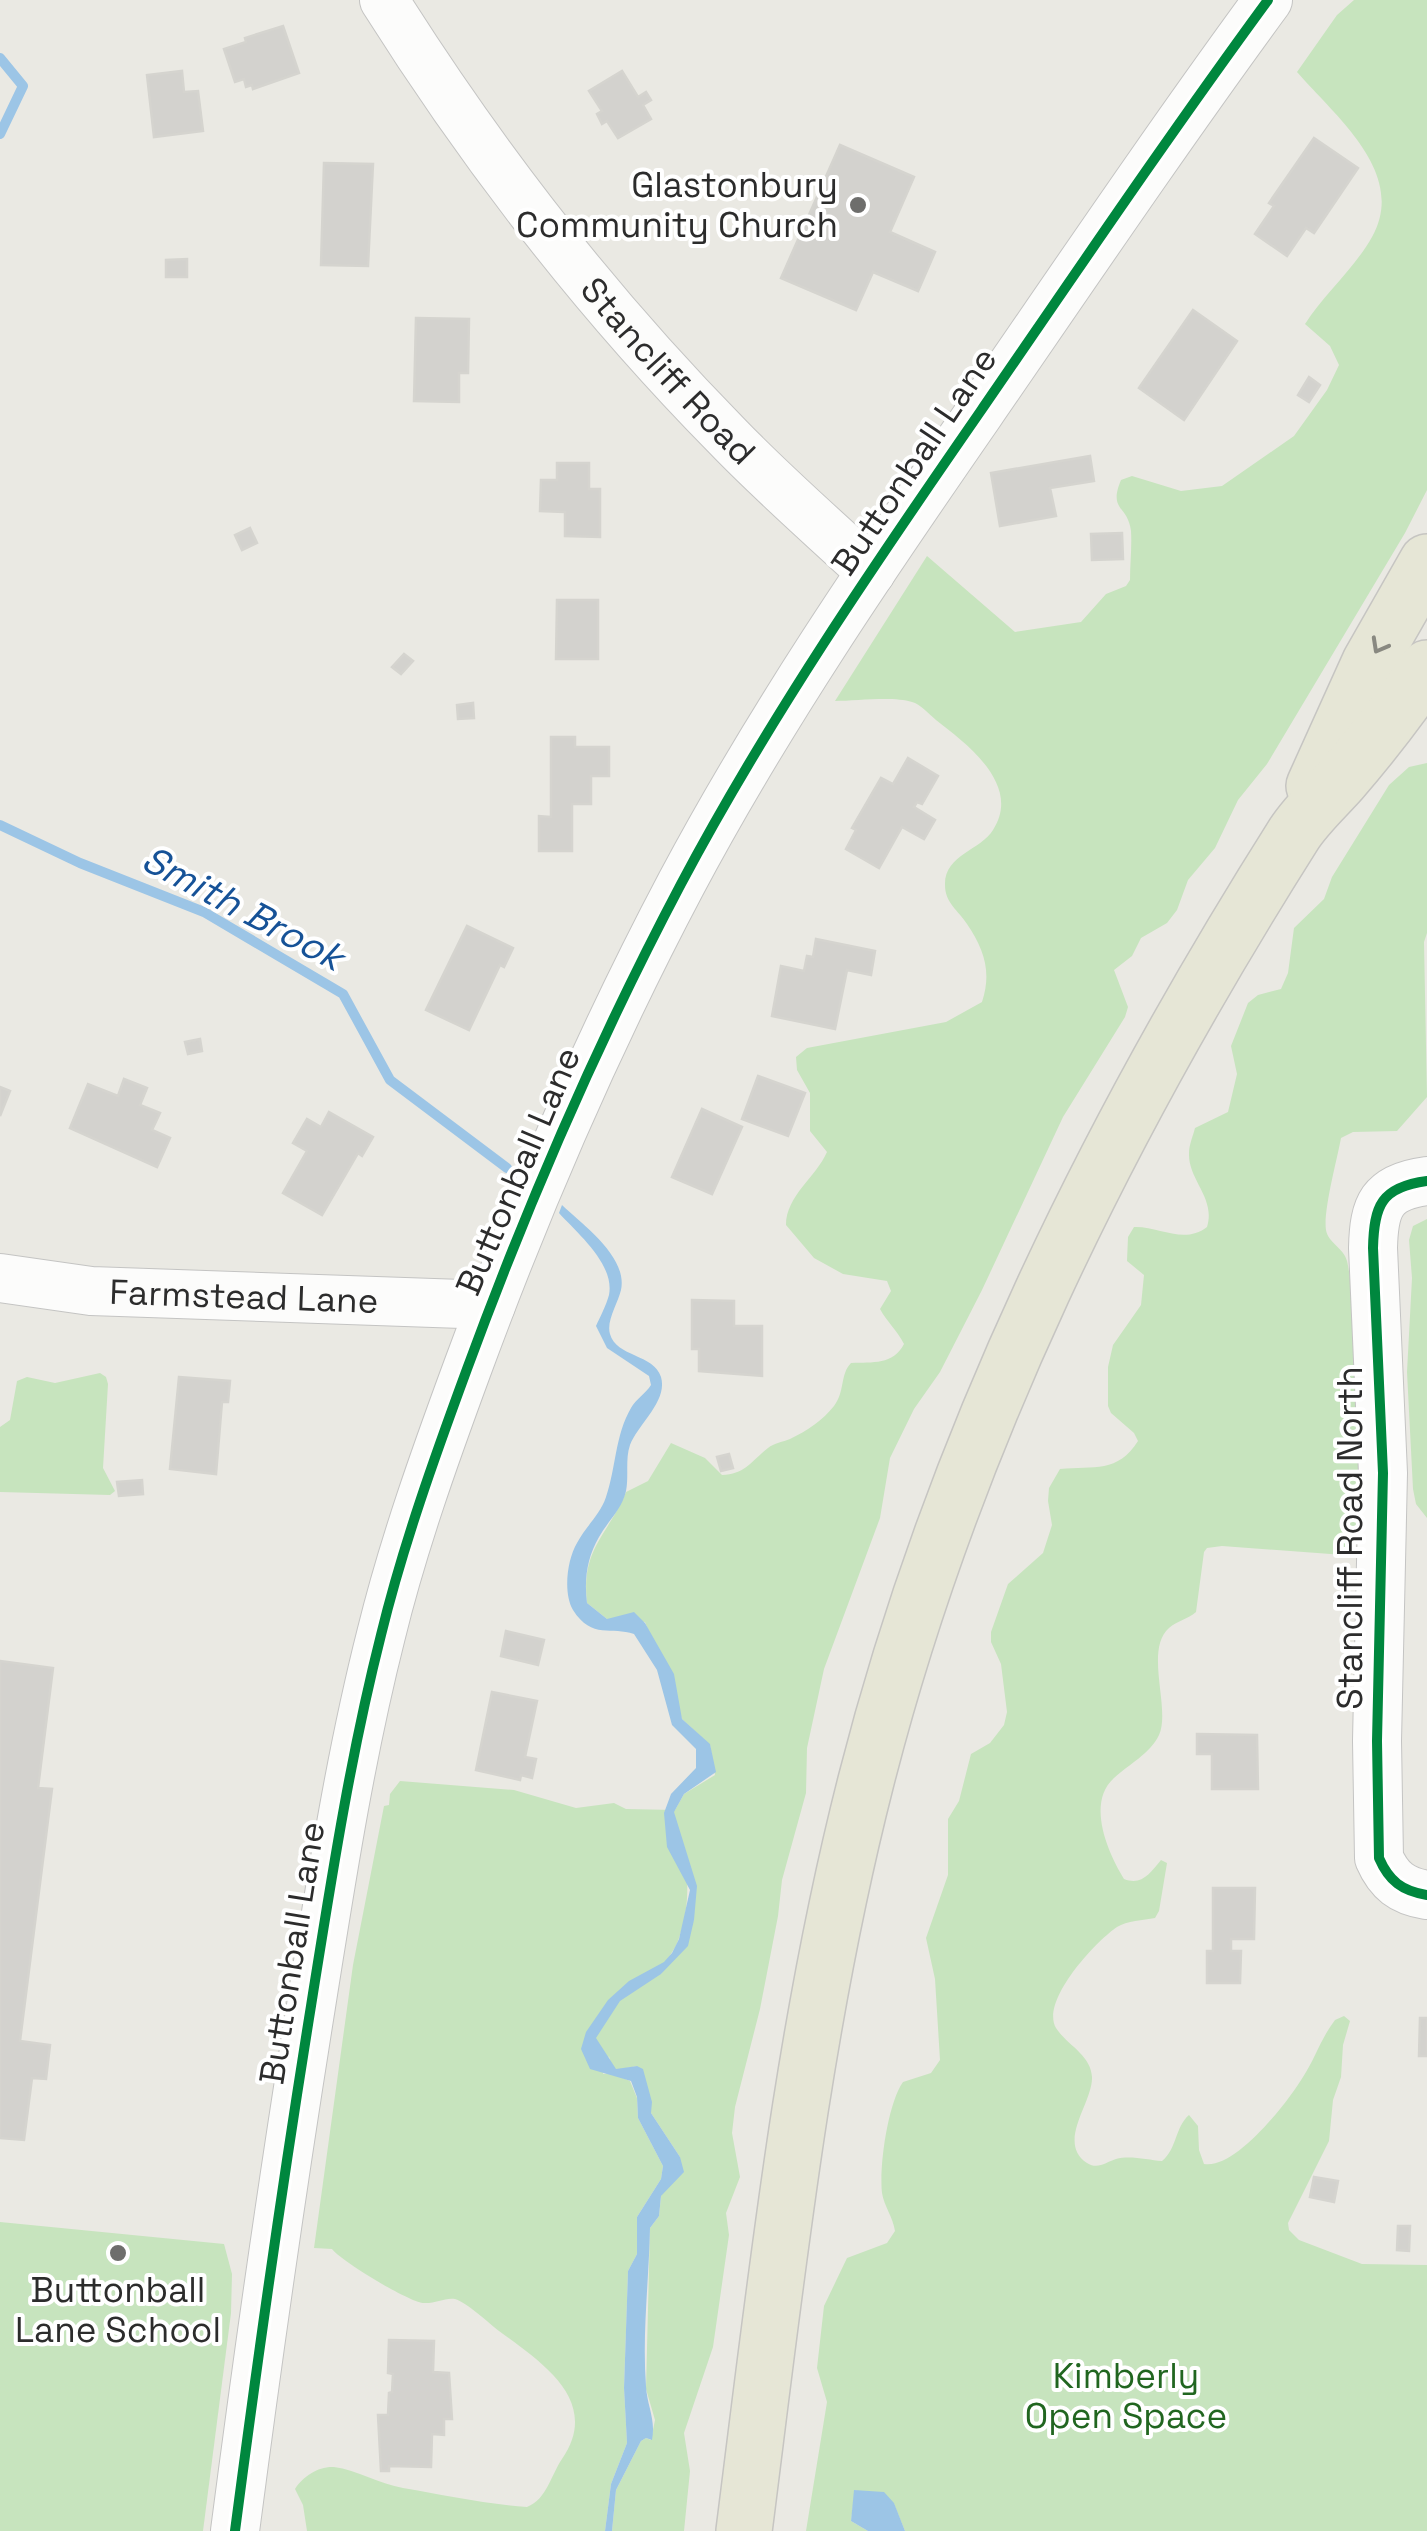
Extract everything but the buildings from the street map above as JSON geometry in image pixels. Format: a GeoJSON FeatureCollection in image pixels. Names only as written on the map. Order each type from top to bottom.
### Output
{"type":"FeatureCollection","features":[{"type":"Feature","properties":{"kind":"main road"},"geometry":{"type":"LineString","coordinates":[[744,2531],[788,2199],[828,1950],[866,1780],[915,1612],[974,1446],[1061,1250],[1192,1004],[1299,826],[1344,715],[1427,562]]}},
{"type":"Feature","properties":{"kind":"main road"},"geometry":{"type":"LineString","coordinates":[[1299,826],[1378,736],[1427,668]]}},
{"type":"Feature","properties":{"kind":"street","name":"Stancliff Road"},"geometry":{"type":"LineString","coordinates":[[384,0],[470,130],[599,298],[729,439],[871,572]]}},
{"type":"Feature","properties":{"kind":"street","name":"Buttonball Lane"},"geometry":{"type":"LineString","coordinates":[[235,2531],[278,2211],[349,1775],[386,1614],[443,1436],[542,1175],[598,1048],[684,877],[780,714],[871,572],[1183,116],[1268,0]]}},
{"type":"Feature","properties":{"kind":"street","name":"Stancliff Road North"},"geometry":{"type":"LineString","coordinates":[[1427,1181],[1395,1190],[1380,1202],[1374,1219],[1373,1248],[1383,1473],[1378,1858],[1396,1885],[1427,1895]]}},
{"type":"Feature","properties":{"kind":"street","name":"Farmstead Lane"},"geometry":{"type":"LineString","coordinates":[[0,1278],[91,1291],[491,1305]]}},
{"type":"Feature","properties":{"kind":"green space"},"geometry":{"type":"Polygon","coordinates":[[[1354,0],[1427,0],[1427,490],[1267,764],[1238,800],[1215,848],[1188,880],[1177,910],[1167,923],[1141,938],[1132,956],[1114,970],[1128,1007],[1125,1017],[1063,1117],[982,1290],[890,1458],[880,1518],[824,1669],[807,1748],[806,1793],[782,1880],[760,2009],[735,2107],[732,2133],[740,2177],[726,2213],[729,2235],[713,2347],[684,2433],[690,2471],[684,2531],[612,2531],[616,2490],[641,2441],[651,2440],[655,2420],[646,2389],[650,2228],[659,2216],[661,2196],[680,2157],[651,2113],[637,2066],[616,2070],[609,2056],[603,2074],[630,2081],[637,2098],[638,2118],[663,2166],[661,2179],[637,2217],[637,2254],[628,2271],[624,2388],[627,2443],[611,2484],[605,2531],[307,2531],[303,2505],[295,2489],[317,2470],[334,2467],[403,2488],[527,2507],[544,2493],[572,2438],[575,2419],[571,2401],[561,2385],[532,2356],[471,2309],[455,2299],[416,2301],[376,2280],[332,2249],[314,2248],[353,1965],[384,1806],[389,1805],[390,1794],[400,1781],[514,1790],[576,1808],[614,1803],[626,1809],[675,1810],[684,1794],[715,1775],[710,1745],[682,1719],[645,1622],[607,1619],[587,1603],[586,1584],[592,1556],[626,1492],[648,1481],[671,1443],[705,1458],[722,1475],[737,1472],[770,1446],[790,1439],[825,1416],[837,1401],[851,1363],[882,1361],[894,1356],[904,1344],[880,1309],[891,1291],[887,1281],[843,1274],[814,1258],[786,1225],[796,1196],[827,1152],[810,1131],[810,1093],[797,1070],[796,1057],[807,1048],[946,1022],[982,1002],[986,981],[985,961],[978,943],[950,902],[945,885],[950,867],[993,830],[1001,797],[996,782],[975,753],[915,703],[885,699],[835,701],[927,556],[1015,632],[1081,622],[1106,594],[1126,586],[1130,580],[1131,531],[1117,497],[1121,480],[1132,476],[1181,491],[1222,486],[1294,436],[1327,390],[1339,365],[1330,346],[1305,324],[1365,249],[1381,213],[1381,190],[1362,147],[1297,72],[1337,15],[1354,0]],[[686,1858],[685,1918],[661,1974],[694,1920],[686,1858]]]}},
{"type":"Feature","properties":{"kind":"green space","name":"Kimberly Open Space"},"geometry":{"type":"Polygon","coordinates":[[[1427,763],[1427,1097],[1397,1131],[1353,1132],[1341,1138],[1326,1221],[1327,1235],[1347,1261],[1354,1318],[1359,1461],[1356,1537],[1351,1554],[1222,1546],[1204,1552],[1196,1612],[1169,1628],[1159,1650],[1159,1735],[1145,1753],[1114,1778],[1102,1801],[1102,1828],[1124,1879],[1141,1879],[1161,1860],[1167,1863],[1159,1911],[1155,1918],[1117,1927],[1096,1945],[1063,1988],[1053,2016],[1056,2028],[1091,2069],[1091,2087],[1078,2122],[1075,2144],[1078,2154],[1095,2166],[1127,2157],[1162,2161],[1189,2115],[1198,2126],[1204,2164],[1230,2156],[1260,2132],[1286,2102],[1335,2020],[1344,2016],[1350,2021],[1333,2100],[1329,2141],[1288,2223],[1289,2230],[1299,2240],[1362,2264],[1427,2265],[1427,2531],[905,2531],[894,2504],[855,2490],[851,2521],[868,2531],[806,2531],[827,2402],[817,2368],[824,2306],[847,2258],[887,2243],[895,2231],[881,2181],[889,2119],[903,2082],[931,2073],[940,2060],[935,1979],[926,1938],[948,1875],[948,1819],[959,1801],[971,1754],[990,1743],[1004,1725],[1007,1712],[1001,1664],[991,1632],[1008,1584],[1043,1553],[1052,1525],[1049,1488],[1060,1469],[1113,1463],[1138,1441],[1108,1406],[1108,1367],[1113,1345],[1141,1305],[1144,1275],[1127,1261],[1128,1237],[1134,1227],[1180,1235],[1207,1227],[1208,1207],[1190,1163],[1190,1147],[1195,1128],[1228,1112],[1237,1074],[1231,1046],[1248,1003],[1258,995],[1281,989],[1288,973],[1294,928],[1324,899],[1332,877],[1389,785],[1409,767],[1427,763]]]}},
{"type":"Feature","properties":{"kind":"green space"},"geometry":{"type":"Polygon","coordinates":[[[1427,1219],[1427,1518],[1416,1504],[1413,1489],[1407,1372],[1412,1278],[1409,1240],[1413,1226],[1427,1219]]]}},
{"type":"Feature","properties":{"kind":"green space"},"geometry":{"type":"Polygon","coordinates":[[[100,1373],[108,1384],[103,1468],[115,1491],[110,1495],[0,1492],[0,1427],[10,1420],[17,1381],[27,1377],[55,1383],[100,1373]]]}},
{"type":"Feature","properties":{"kind":"green space"},"geometry":{"type":"Polygon","coordinates":[[[0,2222],[224,2244],[232,2274],[231,2313],[203,2531],[0,2531],[0,2222]]]}},
{"type":"Feature","properties":{"kind":"water"},"geometry":{"type":"Polygon","coordinates":[[[562,1205],[602,1243],[618,1266],[621,1290],[609,1329],[614,1342],[657,1369],[662,1386],[656,1404],[630,1445],[624,1497],[592,1553],[586,1577],[587,1603],[607,1619],[634,1612],[645,1623],[674,1674],[682,1719],[710,1744],[716,1772],[684,1794],[674,1812],[697,1886],[688,1946],[661,1974],[620,2001],[596,2038],[616,2069],[643,2069],[651,2113],[680,2157],[684,2172],[661,2196],[659,2216],[650,2228],[645,2366],[652,2440],[641,2441],[616,2490],[612,2531],[605,2531],[611,2484],[627,2443],[624,2388],[628,2271],[637,2254],[637,2217],[661,2179],[663,2166],[638,2118],[631,2081],[590,2069],[581,2049],[586,2032],[608,2000],[629,1981],[664,1962],[679,1939],[690,1890],[667,1847],[664,1813],[671,1794],[696,1768],[696,1749],[672,1725],[657,1670],[634,1634],[587,1625],[573,1610],[568,1595],[574,1550],[606,1497],[626,1418],[651,1385],[649,1376],[607,1348],[596,1326],[609,1295],[606,1272],[593,1250],[559,1213],[562,1205]]]}},
{"type":"Feature","properties":{"kind":"water"},"geometry":{"type":"Polygon","coordinates":[[[854,2490],[884,2492],[894,2503],[905,2531],[868,2531],[851,2521],[854,2490]]]}},
{"type":"Feature","properties":{"kind":"waterway","name":"Smith Brook"},"geometry":{"type":"LineString","coordinates":[[0,58],[23,86],[0,134]]}},
{"type":"Feature","properties":{"kind":"waterway","name":"Smith Brook"},"geometry":{"type":"LineString","coordinates":[[0,825],[80,863],[204,912],[343,994],[390,1080],[507,1168]]}},
{"type":"Feature","properties":{"kind":"cycle path"},"geometry":{"type":"LineString","coordinates":[[235,2531],[301,2071],[360,1727],[409,1534],[514,1245],[621,1003],[681,884],[750,763],[901,527],[1268,0]]}},
{"type":"Feature","properties":{"kind":"cycle path"},"geometry":{"type":"LineString","coordinates":[[1427,1181],[1399,1188],[1383,1201],[1375,1221],[1373,1248],[1383,1473],[1377,1741],[1379,1858],[1397,1884],[1427,1895]]}},
{"type":"Feature","properties":{"kind":"place","name":"Glastonbury Community Church"},"geometry":{"type":"Point","coordinates":[858,205]}},
{"type":"Feature","properties":{"kind":"place","name":"Buttonball Lane School"},"geometry":{"type":"Point","coordinates":[118,2253]}}]}
